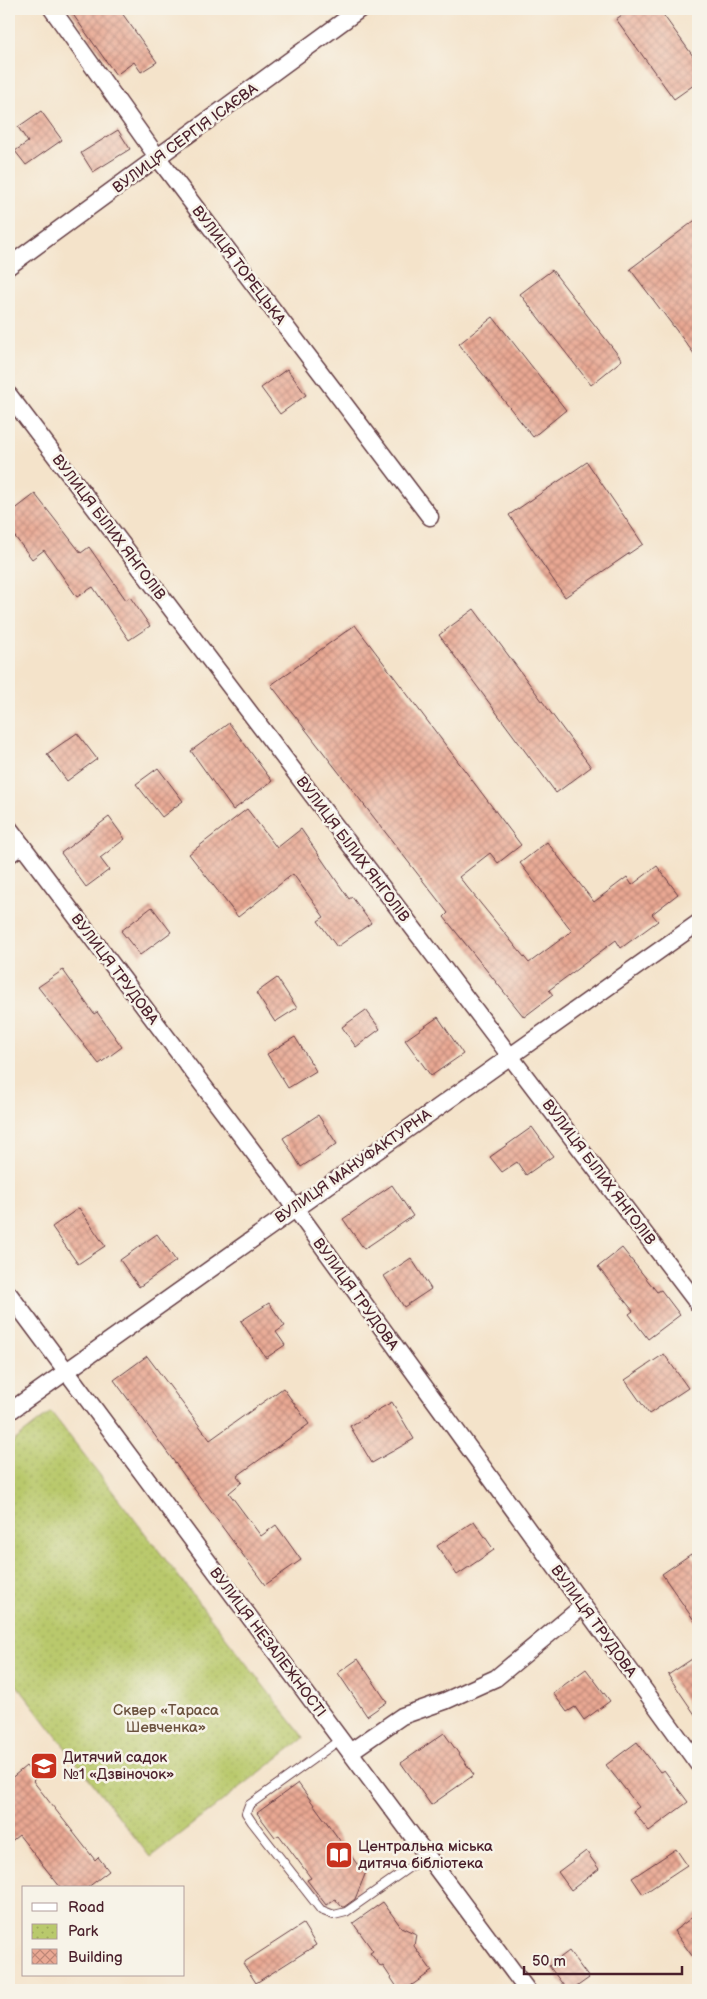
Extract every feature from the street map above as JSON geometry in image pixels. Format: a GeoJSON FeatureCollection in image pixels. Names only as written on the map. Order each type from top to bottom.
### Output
{"type":"FeatureCollection","features":[{"type":"Feature","properties":{"kind":"street","name":"ВУЛИЦЯ ТОРЕЦЬКА"},"geometry":{"type":"LineString","coordinates":[[52,9],[158,158],[430,517]]}},
{"type":"Feature","properties":{"kind":"street","name":"ВУЛИЦЯ СЕРГІЯ ІСАЄВА"},"geometry":{"type":"LineString","coordinates":[[9,266],[360,9]]}},
{"type":"Feature","properties":{"kind":"street","name":"ВУЛИЦЯ БІЛИХ ЯНГОЛІВ"},"geometry":{"type":"LineString","coordinates":[[9,395],[698,1304]]}},
{"type":"Feature","properties":{"kind":"street","name":"ВУЛИЦЯ ТРУДОВА"},"geometry":{"type":"LineString","coordinates":[[9,828],[15,850],[276,1182],[698,1764]]}},
{"type":"Feature","properties":{"kind":"street","name":"ВУЛИЦЯ МАНУФАКТУРНА"},"geometry":{"type":"LineString","coordinates":[[9,1412],[293,1208],[698,923]]}},
{"type":"Feature","properties":{"kind":"street","name":"ВУЛИЦЯ НЕЗАЛЕЖНОСТІ"},"geometry":{"type":"LineString","coordinates":[[9,1294],[527,1990]]}},
{"type":"Feature","properties":{"kind":"street"},"geometry":{"type":"LineString","coordinates":[[345,1746],[402,1716],[445,1701],[496,1678],[583,1606]]}},
{"type":"Feature","properties":{"kind":"lane"},"geometry":{"type":"LineString","coordinates":[[345,1746],[249,1805],[246,1812],[252,1822],[321,1910],[334,1915],[346,1912],[427,1855]]}},
{"type":"Feature","properties":{"kind":"green space","name":"Сквер «Тараса Шевченка»"},"geometry":{"type":"Polygon","coordinates":[[[51,1412],[304,1738],[150,1857],[9,1675],[9,1445],[51,1412]]]}},
{"type":"Feature","properties":{"kind":"building"},"geometry":{"type":"Polygon","coordinates":[[[69,9],[119,9],[157,62],[141,72],[134,62],[116,75],[69,9]]]}},
{"type":"Feature","properties":{"kind":"building"},"geometry":{"type":"Polygon","coordinates":[[[631,9],[659,9],[698,63],[698,82],[674,99],[616,19],[631,9]]]}},
{"type":"Feature","properties":{"kind":"building"},"geometry":{"type":"Polygon","coordinates":[[[41,111],[62,140],[26,165],[15,151],[28,142],[18,127],[41,111]]]}},
{"type":"Feature","properties":{"kind":"building"},"geometry":{"type":"Polygon","coordinates":[[[118,130],[130,149],[93,172],[81,153],[118,130]]]}},
{"type":"Feature","properties":{"kind":"building"},"geometry":{"type":"Polygon","coordinates":[[[698,218],[698,359],[630,269],[698,218]]]}},
{"type":"Feature","properties":{"kind":"building"},"geometry":{"type":"Polygon","coordinates":[[[552,270],[622,360],[591,385],[520,294],[552,270]]]}},
{"type":"Feature","properties":{"kind":"building"},"geometry":{"type":"Polygon","coordinates":[[[493,317],[566,410],[533,437],[459,344],[493,317]]]}},
{"type":"Feature","properties":{"kind":"building"},"geometry":{"type":"Polygon","coordinates":[[[287,369],[306,395],[280,414],[261,388],[287,369]]]}},
{"type":"Feature","properties":{"kind":"building"},"geometry":{"type":"Polygon","coordinates":[[[587,462],[643,544],[565,597],[509,515],[587,462]]]}},
{"type":"Feature","properties":{"kind":"building"},"geometry":{"type":"Polygon","coordinates":[[[35,494],[81,553],[89,547],[126,600],[130,597],[150,626],[129,640],[93,587],[77,597],[44,550],[32,559],[9,529],[9,514],[35,494]]]}},
{"type":"Feature","properties":{"kind":"building"},"geometry":{"type":"Polygon","coordinates":[[[474,609],[591,767],[556,793],[439,635],[474,609]]]}},
{"type":"Feature","properties":{"kind":"building"},"geometry":{"type":"Polygon","coordinates":[[[355,625],[521,845],[498,863],[490,853],[459,877],[529,963],[572,931],[520,863],[547,842],[594,902],[627,877],[632,885],[657,866],[678,894],[652,914],[658,921],[621,948],[616,940],[549,990],[553,995],[524,1017],[444,917],[448,913],[271,685],[355,625]]]}},
{"type":"Feature","properties":{"kind":"building"},"geometry":{"type":"Polygon","coordinates":[[[229,723],[272,781],[233,810],[191,751],[229,723]]]}},
{"type":"Feature","properties":{"kind":"building"},"geometry":{"type":"Polygon","coordinates":[[[77,733],[97,759],[67,781],[47,754],[77,733]]]}},
{"type":"Feature","properties":{"kind":"building"},"geometry":{"type":"Polygon","coordinates":[[[158,768],[183,801],[162,817],[136,784],[158,768]]]}},
{"type":"Feature","properties":{"kind":"building"},"geometry":{"type":"Polygon","coordinates":[[[247,809],[277,848],[301,829],[349,899],[352,897],[371,923],[337,947],[318,921],[324,917],[293,874],[238,917],[189,854],[247,809]]]}},
{"type":"Feature","properties":{"kind":"building"},"geometry":{"type":"Polygon","coordinates":[[[109,817],[125,839],[100,858],[109,870],[86,887],[61,853],[109,817]]]}},
{"type":"Feature","properties":{"kind":"building"},"geometry":{"type":"Polygon","coordinates":[[[152,907],[171,932],[140,955],[121,931],[152,907]]]}},
{"type":"Feature","properties":{"kind":"building"},"geometry":{"type":"Polygon","coordinates":[[[63,970],[94,1014],[97,1012],[122,1047],[99,1064],[38,987],[63,970]]]}},
{"type":"Feature","properties":{"kind":"building"},"geometry":{"type":"Polygon","coordinates":[[[277,978],[297,1008],[275,1022],[256,993],[277,978]]]}},
{"type":"Feature","properties":{"kind":"building"},"geometry":{"type":"Polygon","coordinates":[[[366,1010],[380,1029],[356,1047],[342,1027],[366,1010]]]}},
{"type":"Feature","properties":{"kind":"building"},"geometry":{"type":"Polygon","coordinates":[[[438,1017],[463,1054],[431,1076],[405,1040],[438,1017]]]}},
{"type":"Feature","properties":{"kind":"building"},"geometry":{"type":"Polygon","coordinates":[[[295,1037],[316,1071],[288,1088],[267,1054],[295,1037]]]}},
{"type":"Feature","properties":{"kind":"building"},"geometry":{"type":"Polygon","coordinates":[[[318,1115],[337,1144],[301,1167],[283,1138],[318,1115]]]}},
{"type":"Feature","properties":{"kind":"building"},"geometry":{"type":"Polygon","coordinates":[[[532,1127],[553,1156],[526,1175],[517,1162],[502,1172],[490,1157],[532,1127]]]}},
{"type":"Feature","properties":{"kind":"building"},"geometry":{"type":"Polygon","coordinates":[[[392,1185],[413,1216],[364,1249],[343,1219],[392,1185]]]}},
{"type":"Feature","properties":{"kind":"building"},"geometry":{"type":"Polygon","coordinates":[[[79,1208],[105,1246],[78,1264],[52,1227],[79,1208]]]}},
{"type":"Feature","properties":{"kind":"building"},"geometry":{"type":"Polygon","coordinates":[[[157,1234],[176,1261],[139,1287],[120,1260],[157,1234]]]}},
{"type":"Feature","properties":{"kind":"building"},"geometry":{"type":"Polygon","coordinates":[[[622,1248],[657,1292],[661,1290],[680,1315],[648,1339],[629,1314],[633,1311],[598,1267],[622,1248]]]}},
{"type":"Feature","properties":{"kind":"building"},"geometry":{"type":"Polygon","coordinates":[[[411,1258],[431,1289],[404,1307],[384,1276],[411,1258]]]}},
{"type":"Feature","properties":{"kind":"building"},"geometry":{"type":"Polygon","coordinates":[[[269,1303],[285,1326],[276,1332],[285,1345],[266,1358],[241,1321],[269,1303]]]}},
{"type":"Feature","properties":{"kind":"building"},"geometry":{"type":"Polygon","coordinates":[[[664,1354],[688,1388],[649,1414],[625,1380],[664,1354]]]}},
{"type":"Feature","properties":{"kind":"building"},"geometry":{"type":"Polygon","coordinates":[[[147,1356],[210,1440],[283,1388],[309,1424],[237,1476],[242,1482],[229,1493],[261,1536],[276,1525],[301,1560],[265,1585],[114,1380],[147,1356]]]}},
{"type":"Feature","properties":{"kind":"building"},"geometry":{"type":"Polygon","coordinates":[[[392,1402],[414,1439],[372,1463],[350,1426],[392,1402]]]}},
{"type":"Feature","properties":{"kind":"building"},"geometry":{"type":"Polygon","coordinates":[[[474,1521],[494,1550],[457,1575],[437,1546],[474,1521]]]}},
{"type":"Feature","properties":{"kind":"building"},"geometry":{"type":"Polygon","coordinates":[[[691,1554],[698,1565],[698,1626],[662,1574],[691,1554]]]}},
{"type":"Feature","properties":{"kind":"building"},"geometry":{"type":"Polygon","coordinates":[[[698,1655],[698,1719],[668,1675],[698,1655]]]}},
{"type":"Feature","properties":{"kind":"building"},"geometry":{"type":"Polygon","coordinates":[[[358,1659],[387,1702],[367,1716],[338,1673],[358,1659]]]}},
{"type":"Feature","properties":{"kind":"building"},"geometry":{"type":"Polygon","coordinates":[[[586,1669],[610,1701],[584,1720],[575,1707],[567,1712],[553,1693],[586,1669]]]}},
{"type":"Feature","properties":{"kind":"building"},"geometry":{"type":"Polygon","coordinates":[[[444,1733],[474,1775],[431,1805],[401,1763],[444,1733]]]}},
{"type":"Feature","properties":{"kind":"building"},"geometry":{"type":"Polygon","coordinates":[[[637,1742],[660,1772],[664,1770],[688,1802],[649,1831],[633,1811],[639,1807],[606,1765],[637,1742]]]}},
{"type":"Feature","properties":{"kind":"building"},"geometry":{"type":"Polygon","coordinates":[[[26,1766],[36,1778],[33,1781],[95,1860],[98,1857],[109,1871],[90,1886],[59,1886],[19,1835],[9,1843],[9,1780],[26,1766]]]}},
{"type":"Feature","properties":{"kind":"building"},"geometry":{"type":"Polygon","coordinates":[[[298,1783],[357,1864],[364,1867],[366,1872],[355,1899],[344,1907],[335,1899],[326,1905],[307,1880],[311,1878],[279,1835],[275,1837],[257,1813],[298,1783]]]}},
{"type":"Feature","properties":{"kind":"building"},"geometry":{"type":"Polygon","coordinates":[[[676,1849],[687,1865],[643,1894],[632,1878],[676,1849]]]}},
{"type":"Feature","properties":{"kind":"building"},"geometry":{"type":"Polygon","coordinates":[[[586,1851],[599,1869],[571,1890],[558,1872],[586,1851]]]}},
{"type":"Feature","properties":{"kind":"building"},"geometry":{"type":"Polygon","coordinates":[[[383,1902],[401,1927],[416,1934],[414,1946],[432,1971],[405,1990],[399,1990],[383,1966],[381,1967],[370,1953],[373,1951],[353,1923],[383,1902]]]}},
{"type":"Feature","properties":{"kind":"building"},"geometry":{"type":"Polygon","coordinates":[[[698,1913],[698,1964],[674,1931],[698,1913]]]}},
{"type":"Feature","properties":{"kind":"building"},"geometry":{"type":"Polygon","coordinates":[[[303,1924],[316,1945],[256,1983],[243,1963],[303,1924]]]}},
{"type":"Feature","properties":{"kind":"building"},"geometry":{"type":"Polygon","coordinates":[[[569,1951],[589,1978],[572,1990],[567,1990],[549,1966],[569,1951]]]}},
{"type":"Feature","properties":{"kind":"place","name":"Дитячий садок №1 «Дзвіночок»"},"geometry":{"type":"Point","coordinates":[44,1766]}},
{"type":"Feature","properties":{"kind":"place","name":"Центральна міська дитяча бібліотека"},"geometry":{"type":"Point","coordinates":[339,1855]}}]}
